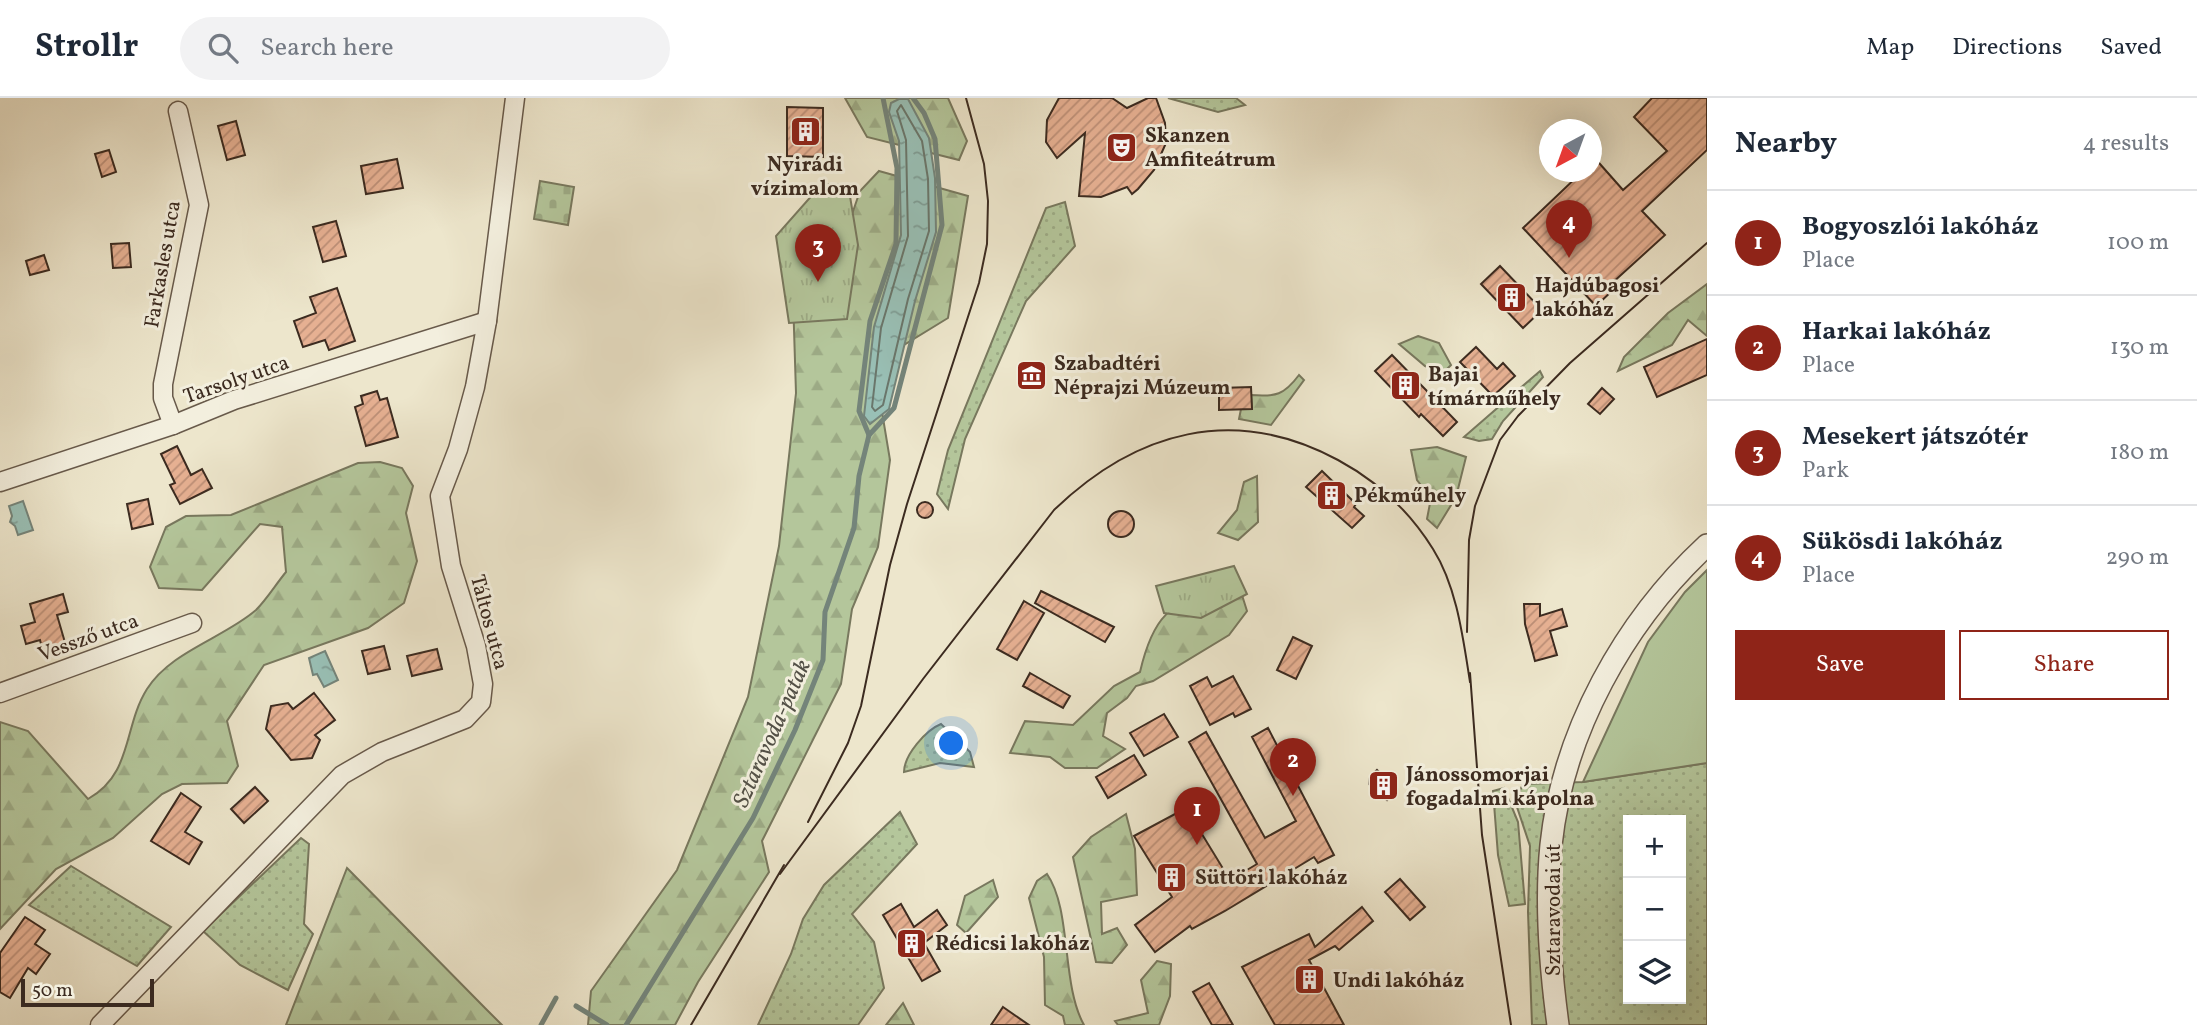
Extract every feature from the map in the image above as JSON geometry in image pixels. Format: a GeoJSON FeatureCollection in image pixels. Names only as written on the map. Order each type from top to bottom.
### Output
{"type":"FeatureCollection","features":[{"type":"Feature","properties":{"kind":"street","name":"Táltos utca"},"geometry":{"type":"LineString","coordinates":[[100,1025],[341,775],[382,752],[465,719],[481,702],[483,684],[476,646],[451,566],[440,496],[458,449],[475,387],[487,321],[515,98]]}},
{"type":"Feature","properties":{"kind":"street","name":"Farkasles utca"},"geometry":{"type":"LineString","coordinates":[[173,425],[163,398],[163,384],[199,205],[177,111]]}},
{"type":"Feature","properties":{"kind":"street","name":"Tarsoly utca"},"geometry":{"type":"LineString","coordinates":[[0,482],[173,425],[234,400],[487,321]]}},
{"type":"Feature","properties":{"kind":"street","name":"Sztaravodai út"},"geometry":{"type":"LineString","coordinates":[[1558,1025],[1549,934],[1550,869],[1560,798],[1574,751],[1598,690],[1630,634],[1664,590],[1707,545]]}},
{"type":"Feature","properties":{"kind":"street","name":"Vessző utca"},"geometry":{"type":"LineString","coordinates":[[0,694],[192,624]]}},
{"type":"Feature","properties":{"kind":"green space"},"geometry":{"type":"Polygon","coordinates":[[[845,98],[948,98],[967,141],[959,160],[867,137],[845,98]]]}},
{"type":"Feature","properties":{"kind":"green space"},"geometry":{"type":"Polygon","coordinates":[[[1168,98],[1236,98],[1245,105],[1218,112],[1168,98]]]}},
{"type":"Feature","properties":{"kind":"green space"},"geometry":{"type":"Polygon","coordinates":[[[879,171],[968,196],[948,318],[891,353],[880,400],[890,460],[878,547],[852,609],[841,684],[762,841],[769,872],[698,982],[675,1025],[588,1025],[591,991],[677,870],[748,697],[779,546],[796,393],[792,265],[838,255],[860,191],[879,171]]]}},
{"type":"Feature","properties":{"kind":"green space"},"geometry":{"type":"Polygon","coordinates":[[[540,181],[574,187],[568,225],[534,219],[540,181]]]}},
{"type":"Feature","properties":{"kind":"green space"},"geometry":{"type":"Polygon","coordinates":[[[822,184],[848,184],[858,245],[847,319],[789,323],[776,236],[822,184]]]}},
{"type":"Feature","properties":{"kind":"green space"},"geometry":{"type":"Polygon","coordinates":[[[1065,202],[1075,246],[1026,301],[965,439],[948,509],[937,494],[948,450],[1046,208],[1065,202]]]}},
{"type":"Feature","properties":{"kind":"green space"},"geometry":{"type":"Polygon","coordinates":[[[1707,284],[1707,336],[1688,320],[1672,345],[1618,371],[1624,357],[1668,313],[1707,284]]]}},
{"type":"Feature","properties":{"kind":"green space"},"geometry":{"type":"Polygon","coordinates":[[[1418,336],[1439,343],[1451,365],[1444,372],[1425,366],[1399,344],[1418,336]]]}},
{"type":"Feature","properties":{"kind":"green space"},"geometry":{"type":"Polygon","coordinates":[[[1540,371],[1543,377],[1503,421],[1492,439],[1479,441],[1464,437],[1540,371]]]}},
{"type":"Feature","properties":{"kind":"green space"},"geometry":{"type":"Polygon","coordinates":[[[1299,375],[1304,380],[1271,425],[1239,419],[1241,409],[1252,409],[1251,395],[1267,396],[1284,391],[1299,375]]]}},
{"type":"Feature","properties":{"kind":"green space"},"geometry":{"type":"Polygon","coordinates":[[[1437,447],[1466,457],[1456,497],[1437,528],[1427,519],[1431,498],[1417,480],[1411,450],[1437,447]]]}},
{"type":"Feature","properties":{"kind":"green space"},"geometry":{"type":"Polygon","coordinates":[[[380,462],[402,468],[413,486],[406,513],[417,561],[404,603],[368,628],[264,665],[227,721],[238,766],[227,783],[182,784],[162,794],[113,838],[56,869],[0,929],[0,722],[28,731],[88,799],[113,777],[139,704],[157,676],[184,655],[256,610],[286,572],[282,527],[260,524],[202,590],[159,588],[150,567],[166,527],[186,516],[231,515],[358,463],[380,462]]]}},
{"type":"Feature","properties":{"kind":"green space"},"geometry":{"type":"Polygon","coordinates":[[[1257,476],[1258,522],[1238,540],[1218,533],[1237,510],[1244,482],[1257,476]]]}},
{"type":"Feature","properties":{"kind":"green space"},"geometry":{"type":"Polygon","coordinates":[[[1234,566],[1247,594],[1201,618],[1164,613],[1156,586],[1234,566]]]}},
{"type":"Feature","properties":{"kind":"green space"},"geometry":{"type":"Polygon","coordinates":[[[1707,570],[1707,763],[1583,782],[1648,642],[1685,592],[1707,570]]]}},
{"type":"Feature","properties":{"kind":"green space"},"geometry":{"type":"Polygon","coordinates":[[[1237,579],[1247,611],[1229,635],[1153,681],[1136,686],[1127,698],[1107,713],[1103,736],[1125,749],[1097,768],[1065,768],[1050,757],[1010,753],[1025,721],[1073,725],[1114,686],[1140,672],[1153,632],[1172,609],[1237,579]]]}},
{"type":"Feature","properties":{"kind":"green space"},"geometry":{"type":"Polygon","coordinates":[[[941,724],[970,752],[974,767],[940,763],[904,772],[908,758],[917,744],[941,724]]]}},
{"type":"Feature","properties":{"kind":"green space"},"geometry":{"type":"Polygon","coordinates":[[[1707,763],[1707,1025],[1532,1025],[1528,912],[1530,846],[1515,801],[1523,784],[1583,782],[1707,763]]]}},
{"type":"Feature","properties":{"kind":"green space"},"geometry":{"type":"Polygon","coordinates":[[[1504,788],[1518,822],[1525,904],[1509,906],[1498,855],[1493,791],[1504,788]]]}},
{"type":"Feature","properties":{"kind":"green space"},"geometry":{"type":"Polygon","coordinates":[[[900,812],[917,844],[852,914],[874,942],[884,988],[858,1025],[758,1025],[791,954],[803,919],[824,885],[900,812]]]}},
{"type":"Feature","properties":{"kind":"green space"},"geometry":{"type":"Polygon","coordinates":[[[1126,814],[1135,849],[1137,895],[1101,902],[1102,934],[1117,928],[1127,945],[1112,963],[1096,962],[1073,857],[1091,837],[1126,814]]]}},
{"type":"Feature","properties":{"kind":"green space"},"geometry":{"type":"Polygon","coordinates":[[[301,838],[309,844],[304,924],[313,934],[288,990],[240,965],[203,931],[301,838]]]}},
{"type":"Feature","properties":{"kind":"green space"},"geometry":{"type":"Polygon","coordinates":[[[71,866],[171,927],[137,966],[29,905],[71,866]]]}},
{"type":"Feature","properties":{"kind":"green space"},"geometry":{"type":"Polygon","coordinates":[[[347,868],[485,1008],[502,1025],[286,1025],[347,868]]]}},
{"type":"Feature","properties":{"kind":"green space"},"geometry":{"type":"Polygon","coordinates":[[[1047,874],[1060,907],[1072,989],[1084,1025],[1065,1025],[1063,1016],[1045,1005],[1044,957],[1029,898],[1037,881],[1047,874]]]}},
{"type":"Feature","properties":{"kind":"green space"},"geometry":{"type":"Polygon","coordinates":[[[993,880],[998,897],[966,933],[957,925],[965,896],[993,880]]]}},
{"type":"Feature","properties":{"kind":"green space"},"geometry":{"type":"Polygon","coordinates":[[[1157,961],[1171,964],[1170,996],[1159,1025],[1118,1025],[1115,1021],[1148,1013],[1141,980],[1157,961]]]}},
{"type":"Feature","properties":{"kind":"green space"},"geometry":{"type":"Polygon","coordinates":[[[903,1003],[914,1025],[886,1025],[903,1003]]]}},
{"type":"Feature","properties":{"kind":"water"},"geometry":{"type":"Polygon","coordinates":[[[908,99],[929,138],[935,178],[936,232],[915,301],[889,409],[870,424],[864,416],[874,327],[901,235],[899,141],[889,112],[891,103],[908,99]]]}},
{"type":"Feature","properties":{"kind":"water"},"geometry":{"type":"Polygon","coordinates":[[[23,501],[33,530],[18,535],[15,526],[10,522],[12,516],[9,506],[23,501]]]}},
{"type":"Feature","properties":{"kind":"water"},"geometry":{"type":"Polygon","coordinates":[[[325,651],[338,680],[324,687],[317,674],[313,675],[309,658],[325,651]]]}},
{"type":"Feature","properties":{"kind":"building","name":"Skanzen Amfiteátrum"},"geometry":{"type":"Polygon","coordinates":[[[1059,98],[1112,98],[1127,108],[1148,98],[1156,98],[1165,123],[1166,143],[1154,170],[1132,194],[1127,187],[1101,197],[1079,196],[1085,133],[1057,158],[1046,142],[1047,120],[1059,98]]]}},
{"type":"Feature","properties":{"kind":"building"},"geometry":{"type":"Polygon","coordinates":[[[1652,98],[1707,98],[1707,150],[1642,211],[1665,235],[1611,284],[1615,288],[1596,306],[1523,228],[1571,182],[1602,182],[1602,166],[1623,190],[1667,151],[1634,117],[1652,98]]]}},
{"type":"Feature","properties":{"kind":"building","name":"Nyirádi vízimalom"},"geometry":{"type":"Polygon","coordinates":[[[787,107],[823,108],[823,157],[787,156],[787,107]]]}},
{"type":"Feature","properties":{"kind":"building"},"geometry":{"type":"Polygon","coordinates":[[[236,121],[245,155],[227,160],[218,126],[236,121]]]}},
{"type":"Feature","properties":{"kind":"building"},"geometry":{"type":"Polygon","coordinates":[[[109,150],[116,172],[102,177],[95,154],[109,150]]]}},
{"type":"Feature","properties":{"kind":"building"},"geometry":{"type":"Polygon","coordinates":[[[397,159],[403,188],[366,194],[361,166],[397,159]]]}},
{"type":"Feature","properties":{"kind":"building"},"geometry":{"type":"Polygon","coordinates":[[[336,221],[346,256],[323,262],[313,227],[336,221]]]}},
{"type":"Feature","properties":{"kind":"building"},"geometry":{"type":"Polygon","coordinates":[[[129,243],[131,267],[113,268],[111,244],[129,243]]]}},
{"type":"Feature","properties":{"kind":"building"},"geometry":{"type":"Polygon","coordinates":[[[44,255],[49,270],[30,275],[26,261],[44,255]]]}},
{"type":"Feature","properties":{"kind":"building","name":"Hajdúbagosi lakóház"},"geometry":{"type":"Polygon","coordinates":[[[1500,266],[1542,310],[1523,328],[1481,284],[1500,266]]]}},
{"type":"Feature","properties":{"kind":"building"},"geometry":{"type":"Polygon","coordinates":[[[337,288],[355,341],[329,350],[325,340],[303,347],[294,321],[316,313],[310,297],[337,288]]]}},
{"type":"Feature","properties":{"kind":"building"},"geometry":{"type":"Polygon","coordinates":[[[1707,339],[1707,375],[1657,397],[1644,367],[1707,339]]]}},
{"type":"Feature","properties":{"kind":"building"},"geometry":{"type":"Polygon","coordinates":[[[1476,347],[1497,369],[1503,363],[1515,376],[1493,396],[1460,362],[1476,347]]]}},
{"type":"Feature","properties":{"kind":"building","name":"Bajai tímárműhely"},"geometry":{"type":"Polygon","coordinates":[[[1392,355],[1457,422],[1443,436],[1421,414],[1419,417],[1375,371],[1392,355]]]}},
{"type":"Feature","properties":{"kind":"building"},"geometry":{"type":"Polygon","coordinates":[[[1251,387],[1252,409],[1219,410],[1219,388],[1251,387]]]}},
{"type":"Feature","properties":{"kind":"building"},"geometry":{"type":"Polygon","coordinates":[[[1602,388],[1614,399],[1600,414],[1588,404],[1602,388]]]}},
{"type":"Feature","properties":{"kind":"building"},"geometry":{"type":"Polygon","coordinates":[[[377,391],[380,400],[387,398],[398,437],[366,446],[355,407],[363,404],[361,396],[377,391]]]}},
{"type":"Feature","properties":{"kind":"building"},"geometry":{"type":"Polygon","coordinates":[[[177,446],[191,475],[202,469],[212,488],[180,504],[170,485],[175,483],[161,454],[177,446]]]}},
{"type":"Feature","properties":{"kind":"building","name":"Pékműhely"},"geometry":{"type":"Polygon","coordinates":[[[1322,471],[1356,504],[1354,507],[1364,516],[1352,528],[1306,487],[1322,471]]]}},
{"type":"Feature","properties":{"kind":"building"},"geometry":{"type":"Polygon","coordinates":[[[148,499],[153,524],[132,529],[127,504],[148,499]]]}},
{"type":"Feature","properties":{"kind":"building"},"geometry":{"type":"Polygon","coordinates":[[[925,502],[931,504],[931,516],[925,518],[919,516],[917,510],[919,504],[925,502]]]}},
{"type":"Feature","properties":{"kind":"building"},"geometry":{"type":"Polygon","coordinates":[[[1121,511],[1130,515],[1134,524],[1130,533],[1121,537],[1112,533],[1108,524],[1112,515],[1121,511]]]}},
{"type":"Feature","properties":{"kind":"building"},"geometry":{"type":"Polygon","coordinates":[[[1041,591],[1114,627],[1105,642],[1035,603],[1041,591]]]}},
{"type":"Feature","properties":{"kind":"building"},"geometry":{"type":"Polygon","coordinates":[[[63,594],[68,612],[57,615],[66,646],[43,652],[40,640],[26,644],[21,626],[35,622],[30,604],[63,594]]]}},
{"type":"Feature","properties":{"kind":"building"},"geometry":{"type":"Polygon","coordinates":[[[1024,601],[1044,613],[1017,660],[997,649],[1024,601]]]}},
{"type":"Feature","properties":{"kind":"building"},"geometry":{"type":"Polygon","coordinates":[[[1524,604],[1540,604],[1540,616],[1562,609],[1567,626],[1550,631],[1557,655],[1535,661],[1525,624],[1524,604]]]}},
{"type":"Feature","properties":{"kind":"building"},"geometry":{"type":"Polygon","coordinates":[[[1293,637],[1312,646],[1296,679],[1277,670],[1293,637]]]}},
{"type":"Feature","properties":{"kind":"building"},"geometry":{"type":"Polygon","coordinates":[[[384,646],[390,669],[368,674],[362,651],[384,646]]]}},
{"type":"Feature","properties":{"kind":"building"},"geometry":{"type":"Polygon","coordinates":[[[437,649],[442,669],[412,676],[407,656],[437,649]]]}},
{"type":"Feature","properties":{"kind":"building"},"geometry":{"type":"Polygon","coordinates":[[[1030,673],[1070,696],[1063,708],[1023,686],[1030,673]]]}},
{"type":"Feature","properties":{"kind":"building"},"geometry":{"type":"Polygon","coordinates":[[[1233,676],[1251,709],[1235,717],[1233,713],[1210,725],[1190,686],[1207,677],[1212,687],[1233,676]]]}},
{"type":"Feature","properties":{"kind":"building"},"geometry":{"type":"Polygon","coordinates":[[[314,693],[335,720],[315,735],[320,740],[312,758],[291,760],[266,729],[271,706],[288,703],[293,709],[314,693]]]}},
{"type":"Feature","properties":{"kind":"building"},"geometry":{"type":"Polygon","coordinates":[[[1164,714],[1178,737],[1144,756],[1130,733],[1164,714]]]}},
{"type":"Feature","properties":{"kind":"building"},"geometry":{"type":"Polygon","coordinates":[[[1268,728],[1334,855],[1318,863],[1314,857],[1225,911],[1192,929],[1190,926],[1155,952],[1135,925],[1172,897],[1134,836],[1186,808],[1230,880],[1257,864],[1189,742],[1206,732],[1265,838],[1296,821],[1252,737],[1268,728]]]}},
{"type":"Feature","properties":{"kind":"building"},"geometry":{"type":"Polygon","coordinates":[[[1134,755],[1146,775],[1108,798],[1096,777],[1134,755]]]}},
{"type":"Feature","properties":{"kind":"building","name":"Jánossomorjai fogadalmi kápolna"},"geometry":{"type":"Polygon","coordinates":[[[1377,770],[1397,789],[1387,800],[1369,784],[1370,777],[1377,770]]]}},
{"type":"Feature","properties":{"kind":"building"},"geometry":{"type":"Polygon","coordinates":[[[255,787],[268,801],[244,823],[231,809],[255,787]]]}},
{"type":"Feature","properties":{"kind":"building"},"geometry":{"type":"Polygon","coordinates":[[[181,793],[201,807],[185,832],[202,842],[189,864],[151,841],[181,793]]]}},
{"type":"Feature","properties":{"kind":"building"},"geometry":{"type":"Polygon","coordinates":[[[1400,879],[1425,907],[1410,920],[1385,892],[1400,879]]]}},
{"type":"Feature","properties":{"kind":"building","name":"Rédicsi lakóház"},"geometry":{"type":"Polygon","coordinates":[[[901,904],[914,927],[937,910],[947,925],[924,943],[940,971],[922,981],[883,915],[901,904]]]}},
{"type":"Feature","properties":{"kind":"building"},"geometry":{"type":"Polygon","coordinates":[[[1362,907],[1373,921],[1339,950],[1335,946],[1309,960],[1344,1025],[1275,1025],[1242,967],[1309,934],[1315,947],[1362,907]]]}},
{"type":"Feature","properties":{"kind":"building"},"geometry":{"type":"Polygon","coordinates":[[[25,917],[45,930],[35,944],[50,954],[36,974],[28,968],[10,998],[0,992],[0,953],[25,917]]]}},
{"type":"Feature","properties":{"kind":"building"},"geometry":{"type":"Polygon","coordinates":[[[1209,983],[1233,1025],[1212,1025],[1193,992],[1209,983]]]}},
{"type":"Feature","properties":{"kind":"building"},"geometry":{"type":"Polygon","coordinates":[[[1003,1007],[1029,1025],[991,1025],[1003,1007]]]}},
{"type":"Feature","properties":{"kind":"waterway","name":"Sztaravoda-patak"},"geometry":{"type":"LineString","coordinates":[[626,1025],[753,818],[795,730],[823,660],[825,612],[854,528],[859,476],[869,435],[859,411],[870,321],[896,244],[897,168],[883,98]]}},
{"type":"Feature","properties":{"kind":"waterway"},"geometry":{"type":"LineString","coordinates":[[869,435],[894,408],[942,225],[935,139],[924,113],[913,98]]}},
{"type":"Feature","properties":{"kind":"waterway"},"geometry":{"type":"LineString","coordinates":[[541,1025],[556,998]]}},
{"type":"Feature","properties":{"kind":"waterway"},"geometry":{"type":"LineString","coordinates":[[576,1006],[607,1025]]}},
{"type":"Feature","properties":{"kind":"tram line"},"geometry":{"type":"LineString","coordinates":[[808,822],[848,743],[861,706],[890,565],[907,504],[979,283],[987,244],[988,201],[984,164],[966,98]]}},
{"type":"Feature","properties":{"kind":"tram line"},"geometry":{"type":"LineString","coordinates":[[1467,632],[1469,540],[1475,506],[1500,440],[1518,416],[1570,363],[1707,243]]}},
{"type":"Feature","properties":{"kind":"tram line"},"geometry":{"type":"LineString","coordinates":[[780,874],[923,679],[1054,510],[1085,483],[1118,461],[1152,445],[1188,434],[1224,430],[1261,433],[1299,443],[1352,468],[1392,499],[1424,535],[1448,580],[1458,613],[1470,682]]}},
{"type":"Feature","properties":{"kind":"tram line"},"geometry":{"type":"LineString","coordinates":[[1470,673],[1482,835],[1511,1025]]}},
{"type":"Feature","properties":{"kind":"tram line"},"geometry":{"type":"LineString","coordinates":[[691,1025],[784,865]]}},
{"type":"Feature","properties":{"kind":"place","name":"Nyirádi vízimalom"},"geometry":{"type":"Point","coordinates":[805,132]}},
{"type":"Feature","properties":{"kind":"place","name":"Skanzen Amfiteátrum"},"geometry":{"type":"Point","coordinates":[1122,147]}},
{"type":"Feature","properties":{"kind":"place","name":"Sükösdi lakóház"},"geometry":{"type":"Point","coordinates":[1569,258]}},
{"type":"Feature","properties":{"kind":"place","name":"Mesekert játszótér"},"geometry":{"type":"Point","coordinates":[818,282]}},
{"type":"Feature","properties":{"kind":"place","name":"Hajdúbagosi lakóház"},"geometry":{"type":"Point","coordinates":[1512,297]}},
{"type":"Feature","properties":{"kind":"place","name":"Szabadtéri Néprajzi Múzeum"},"geometry":{"type":"Point","coordinates":[1031,375]}},
{"type":"Feature","properties":{"kind":"place","name":"Bajai tímárműhely"},"geometry":{"type":"Point","coordinates":[1405,386]}},
{"type":"Feature","properties":{"kind":"place","name":"Pékműhely"},"geometry":{"type":"Point","coordinates":[1331,495]}},
{"type":"Feature","properties":{"kind":"place","name":"Jánossomorjai fogadalmi kápolna"},"geometry":{"type":"Point","coordinates":[1383,786]}},
{"type":"Feature","properties":{"kind":"place","name":"Harkai lakóház"},"geometry":{"type":"Point","coordinates":[1293,796]}},
{"type":"Feature","properties":{"kind":"place","name":"Bogyoszlói lakóház"},"geometry":{"type":"Point","coordinates":[1197,845]}},
{"type":"Feature","properties":{"kind":"place","name":"Süttöri lakóház"},"geometry":{"type":"Point","coordinates":[1172,877]}},
{"type":"Feature","properties":{"kind":"place","name":"Rédicsi lakóház"},"geometry":{"type":"Point","coordinates":[912,943]}},
{"type":"Feature","properties":{"kind":"place","name":"Undi lakóház"},"geometry":{"type":"Point","coordinates":[1310,980]}}]}
